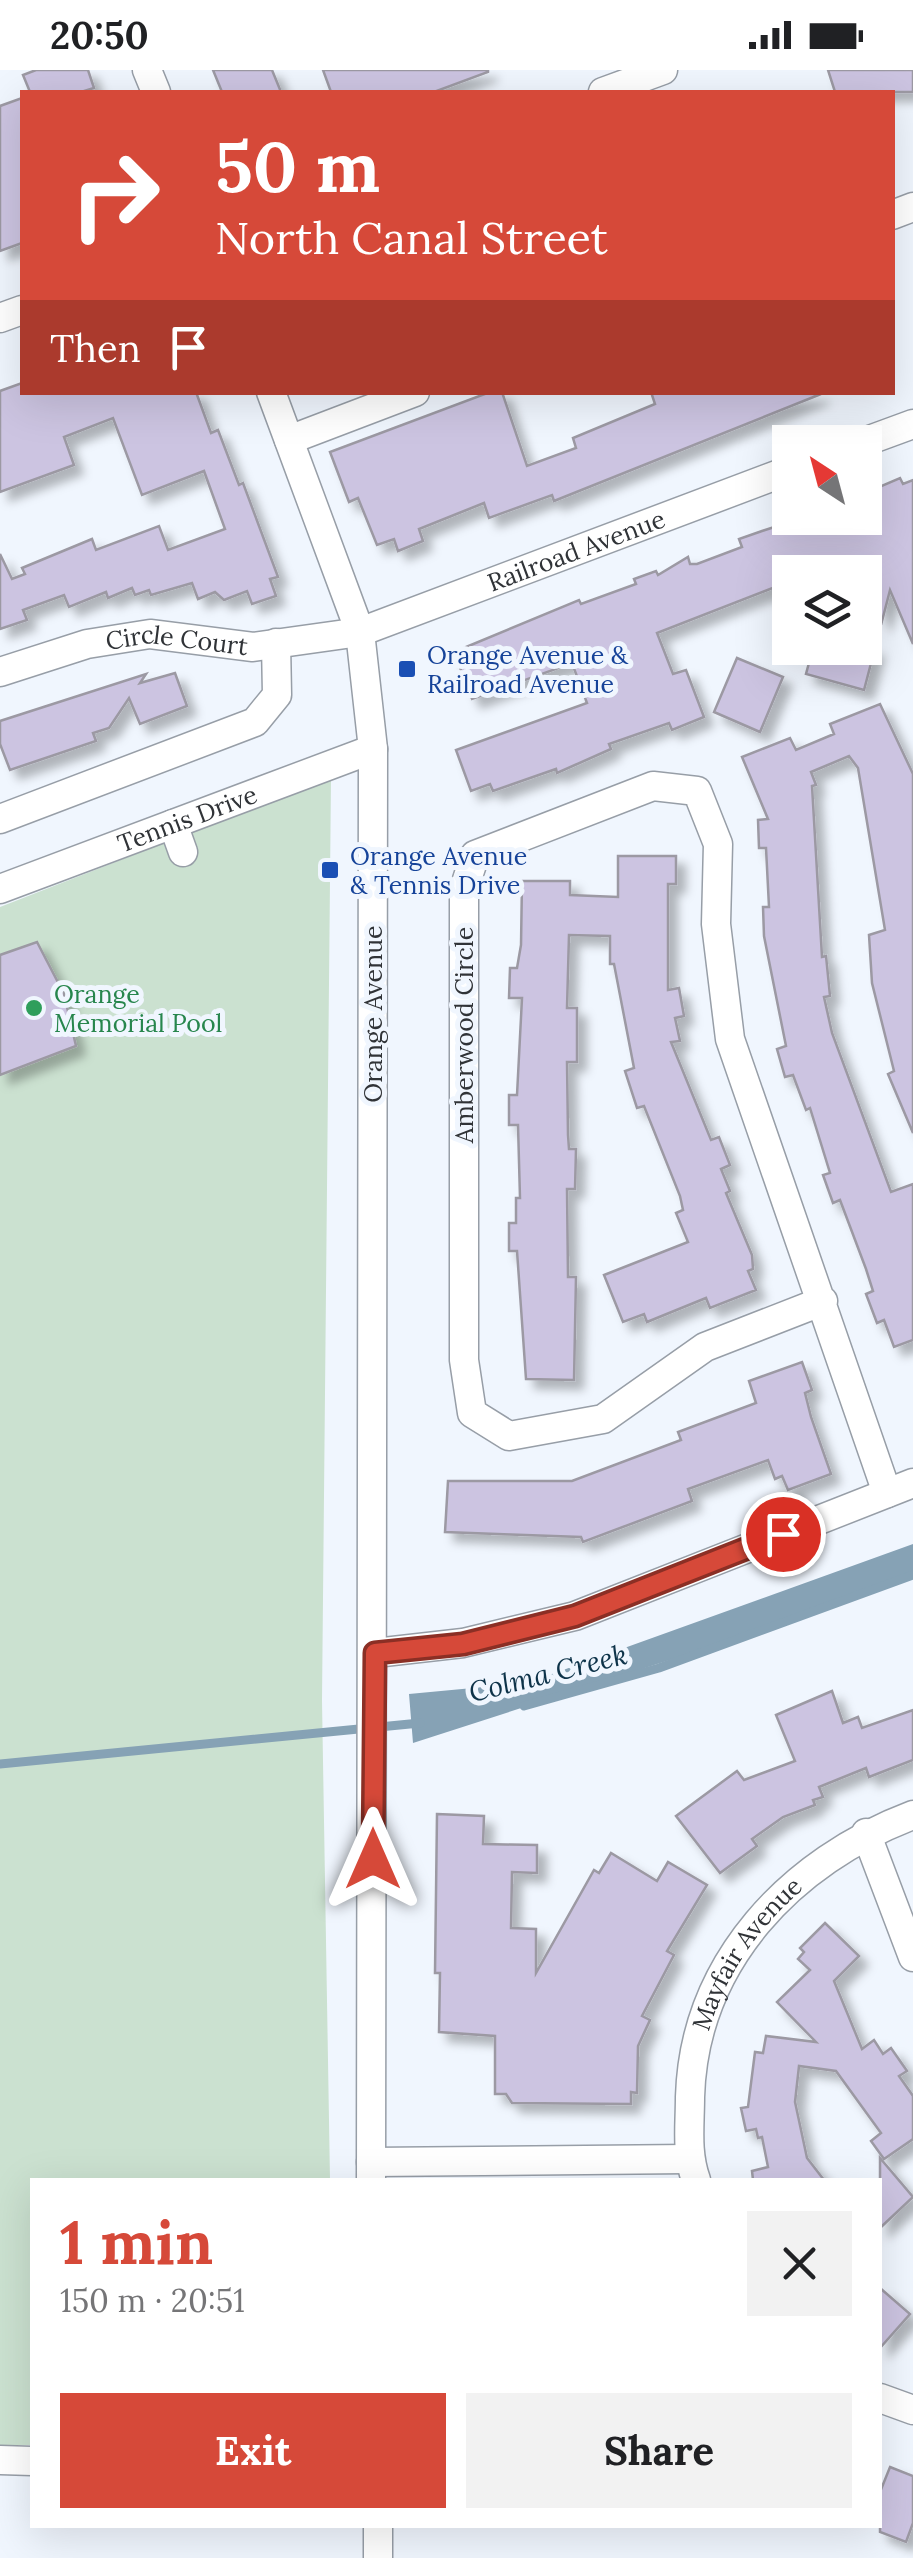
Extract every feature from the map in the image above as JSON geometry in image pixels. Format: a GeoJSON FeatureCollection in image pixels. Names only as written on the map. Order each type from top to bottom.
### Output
{"type":"FeatureCollection","features":[{"type":"Feature","properties":{"kind":"street"},"geometry":{"type":"LineString","coordinates":[[608,90],[663,70]]}},
{"type":"Feature","properties":{"kind":"street","name":"Orange Avenue"},"geometry":{"type":"LineString","coordinates":[[272,395],[360,632],[373,749],[375,1653],[371,2171]]}},
{"type":"Feature","properties":{"kind":"street"},"geometry":{"type":"LineString","coordinates":[[289,440],[407,395]]}},
{"type":"Feature","properties":{"kind":"street"},"geometry":{"type":"LineString","coordinates":[[882,435],[913,424]]}},
{"type":"Feature","properties":{"kind":"street","name":"Railroad Avenue"},"geometry":{"type":"LineString","coordinates":[[360,632],[772,477]]}},
{"type":"Feature","properties":{"kind":"street","name":"Circle Court"},"geometry":{"type":"LineString","coordinates":[[0,672],[88,644],[150,634],[253,646],[360,632]]}},
{"type":"Feature","properties":{"kind":"street"},"geometry":{"type":"LineString","coordinates":[[0,819],[256,722],[277,695],[276,643]]}},
{"type":"Feature","properties":{"kind":"street","name":"Tennis Drive"},"geometry":{"type":"LineString","coordinates":[[0,890],[373,749]]}},
{"type":"Feature","properties":{"kind":"street","name":"Amberwood Circle"},"geometry":{"type":"LineString","coordinates":[[822,1301],[706,1347],[603,1419],[509,1436],[472,1413],[464,1360],[464,889],[475,855],[653,786],[697,791],[718,844],[716,924],[730,1040],[822,1301],[900,1488]]}},
{"type":"Feature","properties":{"kind":"street"},"geometry":{"type":"LineString","coordinates":[[172,824],[183,852]]}},
{"type":"Feature","properties":{"kind":"street"},"geometry":{"type":"LineString","coordinates":[[375,1653],[463,1644],[575,1616],[900,1488]]}},
{"type":"Feature","properties":{"kind":"street","name":"Mayfair Avenue"},"geometry":{"type":"LineString","coordinates":[[692,2170],[692,2056],[704,2009],[726,1965],[758,1919],[798,1878],[866,1833],[913,1816]]}},
{"type":"Feature","properties":{"kind":"street"},"geometry":{"type":"LineString","coordinates":[[866,1833],[913,1957]]}},
{"type":"Feature","properties":{"kind":"street"},"geometry":{"type":"LineString","coordinates":[[371,2171],[692,2170]]}},
{"type":"Feature","properties":{"kind":"street"},"geometry":{"type":"LineString","coordinates":[[882,2399],[913,2410]]}},
{"type":"Feature","properties":{"kind":"street"},"geometry":{"type":"LineString","coordinates":[[0,2460],[30,2461]]}},
{"type":"Feature","properties":{"kind":"street"},"geometry":{"type":"LineString","coordinates":[[378,2528],[378,2558]]}},
{"type":"Feature","properties":{"kind":"green space"},"geometry":{"type":"Polygon","coordinates":[[[331,778],[322,1701],[330,2178],[30,2178],[30,2445],[0,2445],[0,907],[331,778]]]}},
{"type":"Feature","properties":{"kind":"water"},"geometry":{"type":"Polygon","coordinates":[[[913,1544],[913,1575],[778,1625],[413,1743],[409,1694],[527,1683],[913,1544]]]}},
{"type":"Feature","properties":{"kind":"building"},"geometry":{"type":"Polygon","coordinates":[[[36,70],[88,70],[94,88],[29,90],[23,75],[36,70]]]}},
{"type":"Feature","properties":{"kind":"building"},"geometry":{"type":"Polygon","coordinates":[[[213,70],[272,70],[280,90],[221,90],[213,70]]]}},
{"type":"Feature","properties":{"kind":"building"},"geometry":{"type":"Polygon","coordinates":[[[323,70],[488,70],[439,90],[330,90],[323,70]]]}},
{"type":"Feature","properties":{"kind":"building"},"geometry":{"type":"Polygon","coordinates":[[[828,70],[913,70],[913,92],[834,90],[828,70]]]}},
{"type":"Feature","properties":{"kind":"building"},"geometry":{"type":"Polygon","coordinates":[[[20,99],[20,244],[0,251],[0,106],[20,99]]]}},
{"type":"Feature","properties":{"kind":"building"},"geometry":{"type":"Polygon","coordinates":[[[20,384],[20,395],[197,395],[211,433],[218,430],[239,485],[243,483],[278,577],[270,579],[276,596],[252,604],[247,591],[224,600],[215,592],[198,599],[192,583],[151,595],[149,590],[135,595],[132,588],[108,598],[106,592],[69,607],[64,595],[23,610],[27,620],[0,629],[0,554],[12,579],[25,574],[22,568],[92,539],[96,550],[159,526],[168,550],[225,529],[204,471],[142,495],[113,418],[64,437],[74,465],[0,492],[0,391],[20,384]]]}},
{"type":"Feature","properties":{"kind":"building"},"geometry":{"type":"Polygon","coordinates":[[[482,395],[503,395],[527,466],[576,448],[573,438],[655,404],[652,395],[819,395],[554,501],[552,495],[489,518],[484,503],[419,529],[423,541],[398,551],[394,539],[377,545],[358,498],[349,502],[330,452],[482,395]]]}},
{"type":"Feature","properties":{"kind":"building"},"geometry":{"type":"Polygon","coordinates":[[[900,478],[903,484],[913,480],[913,644],[890,590],[882,621],[882,555],[772,555],[772,588],[657,633],[673,674],[686,670],[704,717],[672,730],[669,723],[609,744],[611,749],[557,773],[556,769],[493,791],[490,784],[471,791],[456,750],[587,703],[572,663],[472,699],[454,652],[579,600],[581,604],[636,584],[634,579],[656,571],[658,575],[688,557],[690,564],[697,564],[742,547],[739,539],[772,528],[772,535],[882,535],[882,486],[900,478]]]}},
{"type":"Feature","properties":{"kind":"building"},"geometry":{"type":"Polygon","coordinates":[[[737,658],[783,677],[760,732],[714,712],[737,658]]]}},
{"type":"Feature","properties":{"kind":"building"},"geometry":{"type":"Polygon","coordinates":[[[808,665],[871,665],[864,690],[806,674],[808,665]]]}},
{"type":"Feature","properties":{"kind":"building"},"geometry":{"type":"Polygon","coordinates":[[[175,673],[187,706],[140,724],[129,698],[109,728],[93,733],[96,741],[10,770],[0,744],[0,721],[146,674],[140,683],[175,673]]]}},
{"type":"Feature","properties":{"kind":"building"},"geometry":{"type":"Polygon","coordinates":[[[880,704],[913,774],[913,1133],[888,1074],[894,1071],[872,983],[869,935],[885,930],[858,768],[849,756],[811,772],[816,785],[812,786],[822,957],[826,956],[830,996],[824,997],[832,1033],[891,1192],[913,1184],[913,1340],[894,1347],[884,1320],[877,1323],[866,1294],[873,1291],[866,1269],[840,1200],[833,1203],[823,1175],[830,1173],[810,1108],[806,1110],[793,1075],[785,1077],[777,1049],[786,1046],[764,936],[763,907],[769,907],[766,848],[759,848],[758,820],[768,819],[742,757],[790,738],[796,750],[834,734],[830,724],[880,704]]]}},
{"type":"Feature","properties":{"kind":"building"},"geometry":{"type":"Polygon","coordinates":[[[618,856],[676,856],[676,884],[668,884],[668,990],[679,988],[684,1016],[675,1018],[680,1041],[671,1042],[711,1140],[719,1137],[730,1165],[721,1169],[730,1191],[726,1193],[752,1255],[753,1269],[748,1271],[756,1290],[710,1308],[706,1298],[647,1322],[644,1314],[623,1322],[604,1275],[688,1242],[676,1213],[683,1210],[680,1196],[644,1106],[637,1108],[625,1071],[634,1068],[614,964],[610,964],[610,936],[569,935],[567,1008],[577,1008],[577,1062],[567,1062],[569,1149],[576,1149],[575,1189],[567,1189],[568,1277],[576,1277],[574,1380],[526,1379],[517,1251],[509,1251],[509,1223],[516,1223],[516,1198],[520,1198],[518,1125],[509,1125],[509,1095],[517,1095],[522,998],[509,998],[510,968],[517,968],[521,945],[522,881],[570,881],[570,895],[618,897],[618,856]]]}},
{"type":"Feature","properties":{"kind":"building","name":"Orange Memorial Pool"},"geometry":{"type":"Polygon","coordinates":[[[37,942],[64,994],[76,1046],[0,1075],[0,955],[37,942]]]}},
{"type":"Feature","properties":{"kind":"building"},"geometry":{"type":"Polygon","coordinates":[[[802,1362],[812,1390],[805,1393],[811,1417],[831,1474],[788,1490],[782,1476],[775,1479],[768,1460],[688,1489],[692,1501],[583,1542],[581,1537],[445,1532],[448,1481],[572,1481],[681,1440],[678,1432],[756,1403],[749,1381],[802,1362]]]}},
{"type":"Feature","properties":{"kind":"building"},"geometry":{"type":"Polygon","coordinates":[[[832,1691],[843,1723],[858,1717],[862,1728],[913,1710],[913,1760],[869,1777],[866,1768],[819,1787],[823,1797],[813,1800],[815,1805],[783,1817],[752,1839],[757,1846],[720,1873],[676,1816],[737,1771],[744,1780],[795,1761],[776,1715],[832,1691]]]}},
{"type":"Feature","properties":{"kind":"building"},"geometry":{"type":"Polygon","coordinates":[[[437,1814],[484,1816],[483,1844],[537,1845],[537,1873],[512,1872],[511,1928],[536,1929],[536,1973],[594,1870],[599,1873],[611,1853],[657,1881],[668,1862],[707,1885],[667,1951],[674,1955],[642,2016],[650,2020],[638,2046],[637,2093],[631,2092],[631,2104],[512,2103],[506,2094],[495,2094],[495,2036],[439,2032],[440,1973],[435,1973],[437,1814]]]}},
{"type":"Feature","properties":{"kind":"building"},"geometry":{"type":"Polygon","coordinates":[[[825,1923],[859,1956],[834,1981],[862,2049],[874,2040],[883,2054],[891,2048],[907,2071],[899,2076],[913,2096],[913,2139],[884,2159],[871,2141],[881,2133],[836,2071],[799,2066],[795,2102],[807,2158],[822,2178],[753,2178],[752,2171],[768,2167],[762,2137],[758,2138],[756,2129],[746,2131],[741,2108],[748,2107],[755,2052],[763,2053],[766,2036],[816,2042],[777,2002],[810,1970],[798,1959],[804,1952],[800,1948],[825,1923]]]}},
{"type":"Feature","properties":{"kind":"building"},"geometry":{"type":"Polygon","coordinates":[[[880,2158],[913,2197],[882,2226],[882,2178],[880,2158]]]}},
{"type":"Feature","properties":{"kind":"building"},"geometry":{"type":"Polygon","coordinates":[[[882,2290],[910,2314],[882,2346],[882,2290]]]}},
{"type":"Feature","properties":{"kind":"building"},"geometry":{"type":"Polygon","coordinates":[[[890,2467],[913,2476],[913,2523],[906,2542],[880,2532],[882,2487],[890,2467]]]}},
{"type":"Feature","properties":{"kind":"waterway","name":"Colma Creek"},"geometry":{"type":"LineString","coordinates":[[524,1706],[659,1668],[913,1575]]}},
{"type":"Feature","properties":{"kind":"waterway","name":"Colma Creek"},"geometry":{"type":"LineString","coordinates":[[0,1764],[420,1723]]}},
{"type":"Feature","properties":{"kind":"place","name":"Orange Avenue & Railroad Avenue"},"geometry":{"type":"Point","coordinates":[407,669]}},
{"type":"Feature","properties":{"kind":"place","name":"Orange Avenue & Tennis Drive"},"geometry":{"type":"Point","coordinates":[330,870]}},
{"type":"Feature","properties":{"kind":"place","name":"Orange Memorial Pool"},"geometry":{"type":"Point","coordinates":[34,1008]}},
{"type":"Feature","properties":{"kind":"route"},"geometry":{"type":"LineString","coordinates":[[373,1859],[375,1653],[463,1644],[575,1616],[783,1534]]}}]}
